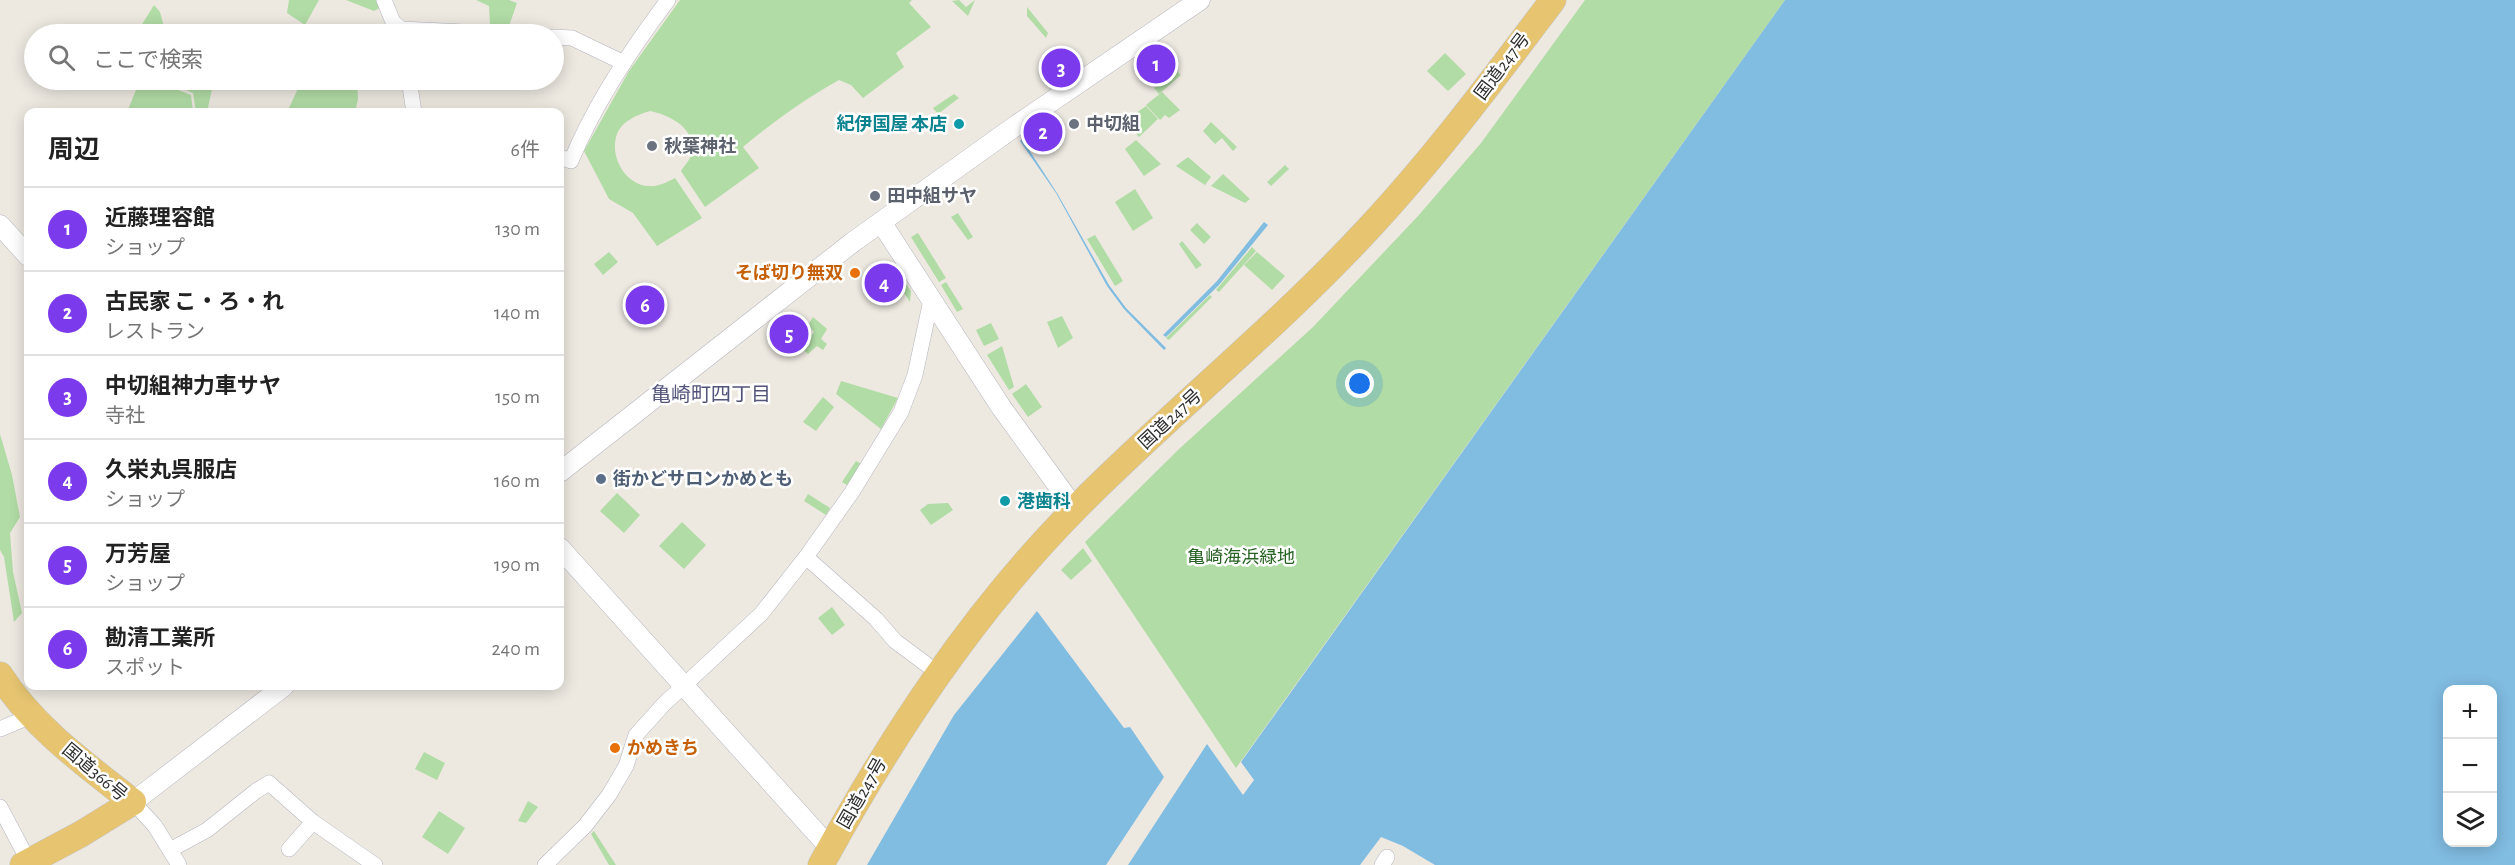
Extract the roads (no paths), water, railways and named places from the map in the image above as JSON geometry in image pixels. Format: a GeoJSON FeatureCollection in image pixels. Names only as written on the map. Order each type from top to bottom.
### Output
{"type":"FeatureCollection","features":[{"type":"Feature","properties":{"kind":"highway","name":"国道247号"},"geometry":{"type":"LineString","coordinates":[[826,857],[882,759],[938,673],[1023,567],[1075,509],[1325,274],[1370,227],[1441,145],[1552,0]]}},
{"type":"Feature","properties":{"kind":"highway","name":"国道366号"},"geometry":{"type":"LineString","coordinates":[[0,675],[31,716],[54,738],[133,802],[81,834],[26,863]]}},
{"type":"Feature","properties":{"kind":"street"},"geometry":{"type":"LineString","coordinates":[[564,158],[571,161],[584,128],[624,63],[668,0]]}},
{"type":"Feature","properties":{"kind":"street"},"geometry":{"type":"LineString","coordinates":[[564,469],[853,242],[1014,127],[1200,0]]}},
{"type":"Feature","properties":{"kind":"street"},"geometry":{"type":"LineString","coordinates":[[388,4],[395,24]]}},
{"type":"Feature","properties":{"kind":"street"},"geometry":{"type":"LineString","coordinates":[[564,38],[572,38],[624,63]]}},
{"type":"Feature","properties":{"kind":"street"},"geometry":{"type":"LineString","coordinates":[[411,90],[413,108]]}},
{"type":"Feature","properties":{"kind":"street"},"geometry":{"type":"LineString","coordinates":[[881,222],[1001,407],[1075,509]]}},
{"type":"Feature","properties":{"kind":"street"},"geometry":{"type":"LineString","coordinates":[[0,225],[24,252]]}},
{"type":"Feature","properties":{"kind":"street"},"geometry":{"type":"LineString","coordinates":[[546,865],[585,826],[609,795],[626,766],[636,735],[664,704],[761,614],[806,557],[852,492],[901,412],[915,375],[931,300]]}},
{"type":"Feature","properties":{"kind":"street"},"geometry":{"type":"LineString","coordinates":[[564,552],[684,686],[826,857]]}},
{"type":"Feature","properties":{"kind":"street"},"geometry":{"type":"LineString","coordinates":[[806,557],[876,619],[895,641],[938,673]]}},
{"type":"Feature","properties":{"kind":"street"},"geometry":{"type":"LineString","coordinates":[[179,865],[148,817],[133,802],[279,690]]}},
{"type":"Feature","properties":{"kind":"street"},"geometry":{"type":"LineString","coordinates":[[0,729],[31,716]]}},
{"type":"Feature","properties":{"kind":"street"},"geometry":{"type":"LineString","coordinates":[[170,850],[207,830],[256,791],[270,783],[313,822],[375,865]]}},
{"type":"Feature","properties":{"kind":"street"},"geometry":{"type":"LineString","coordinates":[[0,807],[26,863]]}},
{"type":"Feature","properties":{"kind":"street"},"geometry":{"type":"LineString","coordinates":[[289,849],[313,822]]}},
{"type":"Feature","properties":{"kind":"water"},"geometry":{"type":"Polygon","coordinates":[[[1785,0],[2515,0],[2515,865],[1435,865],[1403,846],[1381,837],[1360,865],[1128,865],[1207,744],[1243,795],[1254,780],[1241,762],[1785,0]]]}},
{"type":"Feature","properties":{"kind":"water"},"geometry":{"type":"Polygon","coordinates":[[[1022,139],[1057,193],[1109,285],[1126,308],[1166,348],[1164,350],[1124,309],[1107,286],[1056,193],[1020,141],[1022,139]]]}},
{"type":"Feature","properties":{"kind":"water"},"geometry":{"type":"Polygon","coordinates":[[[1264,222],[1268,225],[1219,285],[1166,337],[1163,335],[1217,281],[1264,222]]]}},
{"type":"Feature","properties":{"kind":"water"},"geometry":{"type":"Polygon","coordinates":[[[1037,611],[1124,728],[1130,727],[1164,777],[1106,865],[867,865],[954,715],[1037,611]]]}},
{"type":"Feature","properties":{"kind":"place","name":"近藤理容館"},"geometry":{"type":"Point","coordinates":[1156,64]}},
{"type":"Feature","properties":{"kind":"place","name":"中切組神力車サヤ"},"geometry":{"type":"Point","coordinates":[1061,68]}},
{"type":"Feature","properties":{"kind":"place","name":"紀伊国屋 本店"},"geometry":{"type":"Point","coordinates":[959,124]}},
{"type":"Feature","properties":{"kind":"place","name":"中切組"},"geometry":{"type":"Point","coordinates":[1074,124]}},
{"type":"Feature","properties":{"kind":"place","name":"古民家 こ・ろ・れ"},"geometry":{"type":"Point","coordinates":[1043,132]}},
{"type":"Feature","properties":{"kind":"place","name":"秋葉神社"},"geometry":{"type":"Point","coordinates":[652,146]}},
{"type":"Feature","properties":{"kind":"place","name":"田中組サヤ"},"geometry":{"type":"Point","coordinates":[875,196]}},
{"type":"Feature","properties":{"kind":"place","name":"そば切り無双"},"geometry":{"type":"Point","coordinates":[855,273]}},
{"type":"Feature","properties":{"kind":"place","name":"久栄丸呉服店"},"geometry":{"type":"Point","coordinates":[884,283]}},
{"type":"Feature","properties":{"kind":"place","name":"勘清工業所"},"geometry":{"type":"Point","coordinates":[645,305]}},
{"type":"Feature","properties":{"kind":"place","name":"万芳屋"},"geometry":{"type":"Point","coordinates":[789,334]}},
{"type":"Feature","properties":{"kind":"place","name":"街かどサロンかめとも"},"geometry":{"type":"Point","coordinates":[601,479]}},
{"type":"Feature","properties":{"kind":"place","name":"港歯科"},"geometry":{"type":"Point","coordinates":[1005,501]}},
{"type":"Feature","properties":{"kind":"place","name":"かめきち"},"geometry":{"type":"Point","coordinates":[615,748]}},
{"type":"Feature","properties":{"kind":"district","name":"亀崎町四丁目"},"geometry":{"type":"Point","coordinates":[711,394]}},
{"type":"Feature","properties":{"kind":"park label","name":"亀崎海浜緑地"},"geometry":{"type":"Point","coordinates":[1241,557]}}]}
